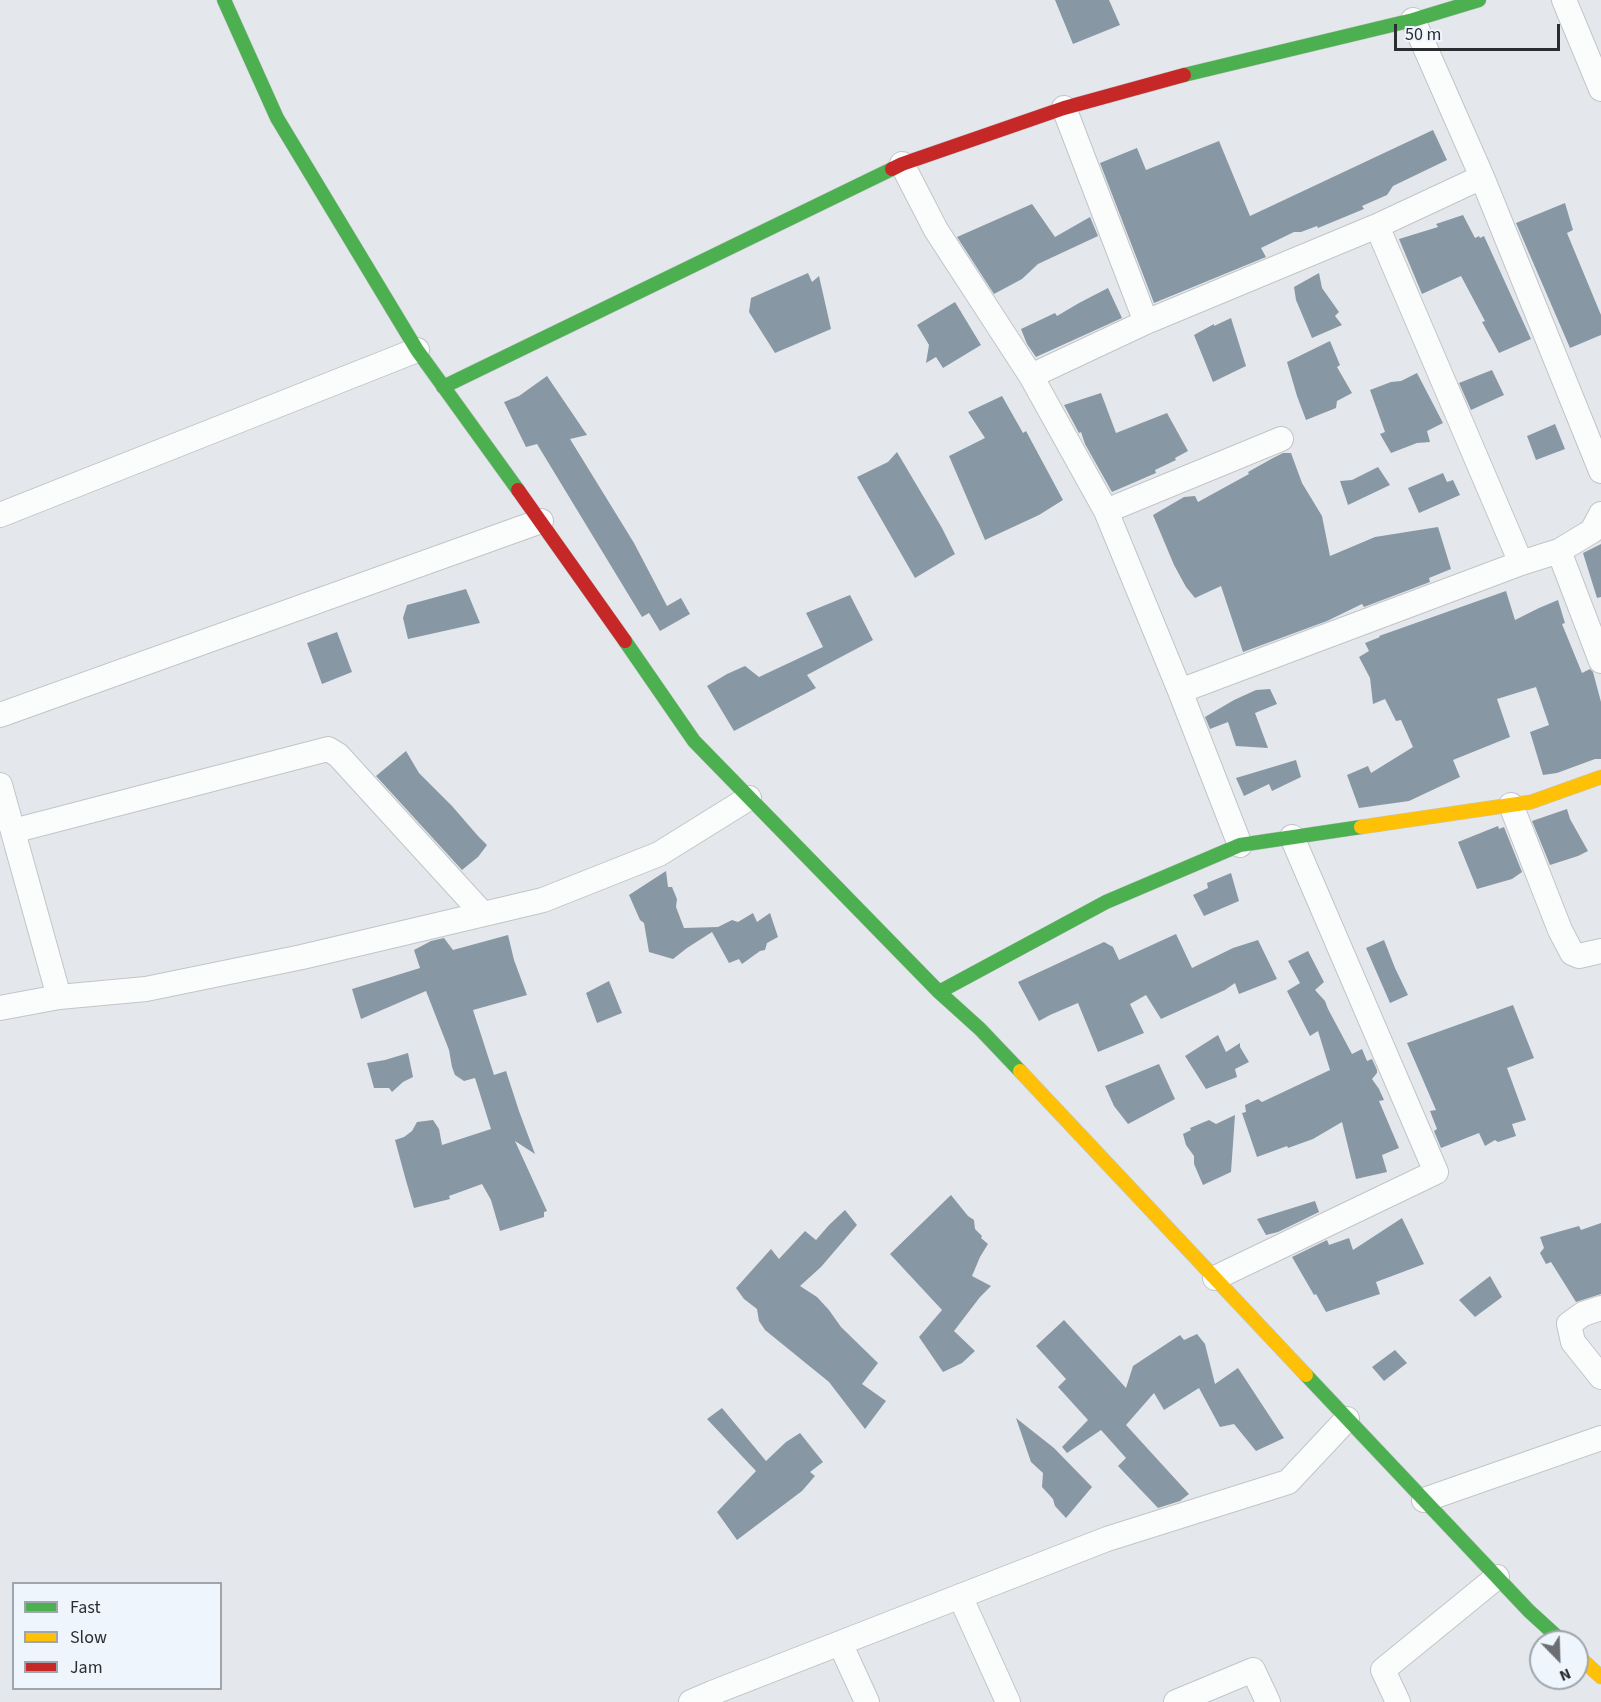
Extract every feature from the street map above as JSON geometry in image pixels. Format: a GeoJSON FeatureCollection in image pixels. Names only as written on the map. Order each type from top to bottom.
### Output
{"type":"FeatureCollection","features":[{"type":"Feature","properties":{"kind":"main road"},"geometry":{"type":"LineString","coordinates":[[224,0],[277,118],[417,350],[541,521],[694,741],[939,992],[980,1029],[1529,1611],[1550,1630]]}},
{"type":"Feature","properties":{"kind":"main road"},"geometry":{"type":"LineString","coordinates":[[443,387],[902,164],[1064,108],[1171,78],[1413,20],[1479,0]]}},
{"type":"Feature","properties":{"kind":"main road"},"geometry":{"type":"LineString","coordinates":[[939,992],[1106,902],[1240,845],[1531,802],[1601,777]]}},
{"type":"Feature","properties":{"kind":"main road"},"geometry":{"type":"LineString","coordinates":[[1589,1666],[1601,1677]]}},
{"type":"Feature","properties":{"kind":"street"},"geometry":{"type":"LineString","coordinates":[[1564,0],[1601,89]]}},
{"type":"Feature","properties":{"kind":"street"},"geometry":{"type":"LineString","coordinates":[[1413,20],[1482,177],[1601,471]]}},
{"type":"Feature","properties":{"kind":"street"},"geometry":{"type":"LineString","coordinates":[[1064,108],[1146,322]]}},
{"type":"Feature","properties":{"kind":"street"},"geometry":{"type":"LineString","coordinates":[[902,164],[936,230],[1031,376],[1106,511],[1240,845]]}},
{"type":"Feature","properties":{"kind":"street"},"geometry":{"type":"LineString","coordinates":[[1031,376],[1146,322],[1377,226],[1482,177]]}},
{"type":"Feature","properties":{"kind":"street"},"geometry":{"type":"LineString","coordinates":[[1377,226],[1521,563]]}},
{"type":"Feature","properties":{"kind":"street"},"geometry":{"type":"LineString","coordinates":[[0,515],[417,350]]}},
{"type":"Feature","properties":{"kind":"street"},"geometry":{"type":"LineString","coordinates":[[1106,511],[1281,439]]}},
{"type":"Feature","properties":{"kind":"street"},"geometry":{"type":"LineString","coordinates":[[1180,691],[1521,563],[1559,551],[1592,531],[1601,514]]}},
{"type":"Feature","properties":{"kind":"street"},"geometry":{"type":"LineString","coordinates":[[0,715],[541,521]]}},
{"type":"Feature","properties":{"kind":"street"},"geometry":{"type":"LineString","coordinates":[[1559,551],[1601,661]]}},
{"type":"Feature","properties":{"kind":"street"},"geometry":{"type":"LineString","coordinates":[[13,831],[328,749],[338,755],[483,914]]}},
{"type":"Feature","properties":{"kind":"street"},"geometry":{"type":"LineString","coordinates":[[0,784],[59,997]]}},
{"type":"Feature","properties":{"kind":"street"},"geometry":{"type":"LineString","coordinates":[[0,1008],[59,997],[146,989],[302,957],[543,900],[659,854],[749,798]]}},
{"type":"Feature","properties":{"kind":"street"},"geometry":{"type":"LineString","coordinates":[[1511,805],[1560,930],[1572,953],[1579,956],[1601,951]]}},
{"type":"Feature","properties":{"kind":"street"},"geometry":{"type":"LineString","coordinates":[[1215,1278],[1436,1172],[1292,837]]}},
{"type":"Feature","properties":{"kind":"street"},"geometry":{"type":"LineString","coordinates":[[1601,1308],[1583,1314],[1569,1324],[1573,1342],[1601,1377]]}},
{"type":"Feature","properties":{"kind":"street"},"geometry":{"type":"LineString","coordinates":[[706,1699],[840,1642],[1107,1539],[1288,1482],[1347,1419]]}},
{"type":"Feature","properties":{"kind":"street"},"geometry":{"type":"LineString","coordinates":[[1424,1500],[1601,1438]]}},
{"type":"Feature","properties":{"kind":"street"},"geometry":{"type":"LineString","coordinates":[[1398,1702],[1383,1670],[1497,1577]]}},
{"type":"Feature","properties":{"kind":"street"},"geometry":{"type":"LineString","coordinates":[[960,1596],[1008,1702]]}},
{"type":"Feature","properties":{"kind":"street"},"geometry":{"type":"LineString","coordinates":[[840,1642],[867,1702]]}},
{"type":"Feature","properties":{"kind":"street"},"geometry":{"type":"LineString","coordinates":[[1176,1702],[1253,1670],[1268,1702]]}},
{"type":"Feature","properties":{"kind":"building"},"geometry":{"type":"Polygon","coordinates":[[[1055,0],[1109,0],[1120,25],[1073,44],[1055,0]]]}},
{"type":"Feature","properties":{"kind":"building"},"geometry":{"type":"Polygon","coordinates":[[[1433,130],[1447,160],[1393,186],[1387,195],[1362,206],[1364,209],[1318,228],[1317,226],[1294,232],[1261,248],[1266,257],[1154,303],[1100,163],[1137,148],[1146,170],[1219,141],[1250,216],[1433,130]]]}},
{"type":"Feature","properties":{"kind":"building"},"geometry":{"type":"Polygon","coordinates":[[[1565,203],[1573,230],[1567,233],[1601,315],[1601,335],[1570,348],[1516,223],[1565,203]]]}},
{"type":"Feature","properties":{"kind":"building"},"geometry":{"type":"Polygon","coordinates":[[[1032,204],[1055,237],[1090,217],[1098,236],[1038,264],[1022,279],[994,294],[957,237],[1032,204]]]}},
{"type":"Feature","properties":{"kind":"building"},"geometry":{"type":"Polygon","coordinates":[[[1463,215],[1475,238],[1484,236],[1531,339],[1499,353],[1461,276],[1422,294],[1399,239],[1438,227],[1436,224],[1463,215]]]}},
{"type":"Feature","properties":{"kind":"building"},"geometry":{"type":"Polygon","coordinates":[[[808,273],[812,282],[819,276],[831,329],[775,353],[749,312],[751,298],[808,273]]]}},
{"type":"Feature","properties":{"kind":"building"},"geometry":{"type":"Polygon","coordinates":[[[1319,273],[1322,288],[1339,312],[1335,316],[1342,325],[1312,338],[1296,300],[1294,287],[1319,273]]]}},
{"type":"Feature","properties":{"kind":"building"},"geometry":{"type":"Polygon","coordinates":[[[1108,288],[1122,318],[1036,357],[1021,329],[1055,313],[1057,316],[1108,288]]]}},
{"type":"Feature","properties":{"kind":"building"},"geometry":{"type":"Polygon","coordinates":[[[955,302],[981,345],[943,368],[936,357],[926,363],[929,345],[917,325],[955,302]]]}},
{"type":"Feature","properties":{"kind":"building"},"geometry":{"type":"Polygon","coordinates":[[[1231,318],[1246,366],[1213,382],[1194,335],[1231,318]]]}},
{"type":"Feature","properties":{"kind":"building"},"geometry":{"type":"Polygon","coordinates":[[[1330,341],[1340,365],[1337,367],[1352,393],[1337,401],[1336,408],[1306,420],[1287,362],[1330,341]]]}},
{"type":"Feature","properties":{"kind":"building"},"geometry":{"type":"Polygon","coordinates":[[[1492,370],[1504,395],[1471,410],[1459,383],[1492,370]]]}},
{"type":"Feature","properties":{"kind":"building"},"geometry":{"type":"Polygon","coordinates":[[[1417,373],[1443,423],[1427,431],[1430,442],[1417,443],[1391,453],[1380,434],[1385,432],[1370,390],[1391,382],[1401,381],[1417,373]]]}},
{"type":"Feature","properties":{"kind":"building"},"geometry":{"type":"Polygon","coordinates":[[[547,376],[587,435],[570,439],[634,543],[667,606],[681,598],[690,614],[660,631],[649,613],[642,617],[537,444],[526,447],[504,402],[519,396],[547,376]]]}},
{"type":"Feature","properties":{"kind":"building"},"geometry":{"type":"Polygon","coordinates":[[[1101,393],[1116,433],[1167,413],[1188,451],[1175,458],[1176,460],[1155,470],[1156,473],[1112,492],[1085,444],[1081,432],[1079,433],[1064,405],[1101,393]]]}},
{"type":"Feature","properties":{"kind":"building"},"geometry":{"type":"Polygon","coordinates":[[[1002,396],[1023,433],[1026,431],[1063,500],[1039,515],[985,540],[949,456],[985,438],[968,412],[1002,396]]]}},
{"type":"Feature","properties":{"kind":"building"},"geometry":{"type":"Polygon","coordinates":[[[1555,424],[1565,449],[1536,460],[1527,436],[1555,424]]]}},
{"type":"Feature","properties":{"kind":"building"},"geometry":{"type":"Polygon","coordinates":[[[897,452],[955,554],[915,578],[857,477],[888,462],[897,452]]]}},
{"type":"Feature","properties":{"kind":"building"},"geometry":{"type":"Polygon","coordinates":[[[1283,453],[1291,453],[1302,483],[1322,516],[1330,556],[1375,537],[1438,527],[1451,569],[1429,578],[1430,582],[1364,607],[1362,604],[1327,621],[1243,652],[1221,586],[1195,598],[1174,565],[1153,515],[1184,497],[1195,496],[1198,502],[1283,453]]]}},
{"type":"Feature","properties":{"kind":"building"},"geometry":{"type":"Polygon","coordinates":[[[1378,467],[1390,485],[1348,505],[1340,481],[1352,480],[1378,467]]]}},
{"type":"Feature","properties":{"kind":"building"},"geometry":{"type":"Polygon","coordinates":[[[1443,473],[1447,482],[1453,480],[1460,495],[1419,513],[1408,488],[1443,473]]]}},
{"type":"Feature","properties":{"kind":"building"},"geometry":{"type":"Polygon","coordinates":[[[1601,544],[1601,597],[1597,598],[1583,553],[1601,544]]]}},
{"type":"Feature","properties":{"kind":"building"},"geometry":{"type":"Polygon","coordinates":[[[466,589],[480,623],[408,639],[403,618],[407,605],[466,589]]]}},
{"type":"Feature","properties":{"kind":"building"},"geometry":{"type":"Polygon","coordinates":[[[1506,591],[1515,620],[1558,600],[1565,623],[1562,624],[1582,673],[1590,669],[1593,672],[1601,702],[1601,759],[1543,775],[1530,732],[1549,725],[1536,687],[1497,699],[1510,737],[1453,760],[1460,777],[1409,801],[1359,808],[1347,775],[1368,766],[1371,773],[1413,747],[1401,720],[1396,721],[1385,699],[1373,704],[1370,678],[1359,657],[1369,651],[1365,643],[1506,591]]]}},
{"type":"Feature","properties":{"kind":"building"},"geometry":{"type":"Polygon","coordinates":[[[850,595],[873,640],[807,675],[816,688],[734,731],[707,686],[745,666],[759,677],[823,647],[806,613],[850,595]]]}},
{"type":"Feature","properties":{"kind":"building"},"geometry":{"type":"Polygon","coordinates":[[[337,632],[352,672],[322,684],[307,643],[337,632]]]}},
{"type":"Feature","properties":{"kind":"building"},"geometry":{"type":"Polygon","coordinates":[[[1270,689],[1277,704],[1255,713],[1268,748],[1236,746],[1228,722],[1210,729],[1205,717],[1256,690],[1270,689]]]}},
{"type":"Feature","properties":{"kind":"building"},"geometry":{"type":"Polygon","coordinates":[[[406,751],[419,773],[487,845],[478,857],[462,870],[376,776],[406,751]]]}},
{"type":"Feature","properties":{"kind":"building"},"geometry":{"type":"Polygon","coordinates":[[[1296,760],[1301,777],[1272,791],[1269,784],[1244,796],[1236,778],[1296,760]]]}},
{"type":"Feature","properties":{"kind":"building"},"geometry":{"type":"Polygon","coordinates":[[[1567,809],[1588,851],[1550,865],[1532,821],[1567,809]]]}},
{"type":"Feature","properties":{"kind":"building"},"geometry":{"type":"Polygon","coordinates":[[[1498,826],[1499,829],[1504,827],[1522,872],[1512,879],[1477,889],[1458,842],[1498,826]]]}},
{"type":"Feature","properties":{"kind":"building"},"geometry":{"type":"Polygon","coordinates":[[[666,871],[668,887],[672,887],[677,899],[676,907],[684,928],[718,927],[732,920],[738,922],[753,913],[757,922],[770,913],[778,937],[767,943],[765,950],[742,964],[739,959],[729,963],[712,932],[673,959],[649,952],[644,923],[640,920],[629,895],[666,871]]]}},
{"type":"Feature","properties":{"kind":"building"},"geometry":{"type":"Polygon","coordinates":[[[1231,873],[1239,901],[1204,916],[1193,895],[1208,888],[1207,883],[1231,873]]]}},
{"type":"Feature","properties":{"kind":"building"},"geometry":{"type":"Polygon","coordinates":[[[1176,934],[1192,968],[1233,948],[1258,940],[1277,979],[1239,994],[1235,983],[1225,990],[1161,1019],[1146,995],[1130,1004],[1144,1033],[1098,1052],[1078,1003],[1039,1021],[1018,982],[1104,942],[1113,947],[1119,960],[1176,934]]]}},
{"type":"Feature","properties":{"kind":"building"},"geometry":{"type":"Polygon","coordinates":[[[508,935],[514,960],[527,995],[473,1010],[494,1075],[506,1071],[535,1154],[515,1141],[547,1211],[544,1212],[544,1217],[500,1231],[491,1200],[482,1184],[449,1196],[450,1199],[414,1208],[395,1140],[412,1131],[417,1122],[433,1120],[439,1129],[442,1145],[491,1129],[475,1078],[464,1081],[455,1075],[449,1050],[426,991],[361,1019],[352,989],[420,968],[414,950],[431,941],[444,938],[453,950],[508,935]]]}},
{"type":"Feature","properties":{"kind":"building"},"geometry":{"type":"Polygon","coordinates":[[[1384,940],[1408,995],[1390,1003],[1366,948],[1384,940]]]}},
{"type":"Feature","properties":{"kind":"building"},"geometry":{"type":"Polygon","coordinates":[[[1308,951],[1324,982],[1315,990],[1325,1001],[1352,1054],[1362,1049],[1367,1061],[1372,1059],[1377,1070],[1372,1079],[1384,1100],[1379,1101],[1399,1148],[1382,1155],[1387,1172],[1356,1179],[1342,1122],[1313,1139],[1257,1157],[1242,1113],[1246,1112],[1245,1105],[1258,1099],[1262,1102],[1330,1070],[1318,1031],[1310,1036],[1287,991],[1300,983],[1288,961],[1308,951]]]}},
{"type":"Feature","properties":{"kind":"building"},"geometry":{"type":"Polygon","coordinates":[[[609,981],[622,1013],[597,1023],[586,993],[609,981]]]}},
{"type":"Feature","properties":{"kind":"building"},"geometry":{"type":"Polygon","coordinates":[[[1513,1005],[1534,1058],[1507,1068],[1526,1120],[1512,1124],[1516,1136],[1498,1142],[1495,1140],[1485,1146],[1479,1133],[1441,1148],[1434,1131],[1437,1129],[1430,1111],[1436,1110],[1407,1043],[1513,1005]]]}},
{"type":"Feature","properties":{"kind":"building"},"geometry":{"type":"Polygon","coordinates":[[[1218,1035],[1226,1052],[1240,1043],[1249,1062],[1235,1069],[1237,1077],[1206,1089],[1185,1056],[1218,1035]]]}},
{"type":"Feature","properties":{"kind":"building"},"geometry":{"type":"Polygon","coordinates":[[[408,1053],[413,1077],[392,1092],[389,1088],[374,1088],[367,1063],[408,1053]]]}},
{"type":"Feature","properties":{"kind":"building"},"geometry":{"type":"Polygon","coordinates":[[[1159,1064],[1175,1099],[1128,1124],[1114,1106],[1105,1086],[1159,1064]]]}},
{"type":"Feature","properties":{"kind":"building"},"geometry":{"type":"Polygon","coordinates":[[[1235,1115],[1231,1172],[1203,1185],[1194,1164],[1194,1156],[1186,1145],[1183,1134],[1191,1130],[1190,1128],[1209,1120],[1216,1124],[1235,1115]]]}},
{"type":"Feature","properties":{"kind":"building"},"geometry":{"type":"Polygon","coordinates":[[[951,1195],[974,1220],[975,1229],[988,1244],[972,1276],[991,1286],[954,1331],[975,1351],[962,1363],[943,1372],[919,1337],[942,1310],[890,1254],[951,1195]]]}},
{"type":"Feature","properties":{"kind":"building"},"geometry":{"type":"Polygon","coordinates":[[[1315,1201],[1319,1212],[1278,1232],[1266,1235],[1257,1219],[1315,1201]]]}},
{"type":"Feature","properties":{"kind":"building"},"geometry":{"type":"Polygon","coordinates":[[[845,1210],[857,1225],[821,1267],[800,1286],[817,1297],[841,1327],[878,1363],[862,1384],[886,1401],[865,1429],[829,1382],[765,1330],[759,1321],[757,1309],[744,1299],[736,1288],[771,1249],[779,1259],[805,1231],[816,1240],[845,1210]]]}},
{"type":"Feature","properties":{"kind":"building"},"geometry":{"type":"Polygon","coordinates":[[[1402,1218],[1424,1264],[1376,1282],[1380,1294],[1326,1312],[1292,1257],[1327,1240],[1329,1245],[1349,1238],[1353,1250],[1402,1218]]]}},
{"type":"Feature","properties":{"kind":"building"},"geometry":{"type":"Polygon","coordinates":[[[1601,1223],[1601,1294],[1576,1302],[1551,1262],[1546,1264],[1540,1253],[1544,1248],[1540,1237],[1579,1226],[1581,1230],[1601,1223]]]}},
{"type":"Feature","properties":{"kind":"building"},"geometry":{"type":"Polygon","coordinates":[[[1490,1276],[1502,1297],[1475,1317],[1459,1300],[1490,1276]]]}},
{"type":"Feature","properties":{"kind":"building"},"geometry":{"type":"Polygon","coordinates":[[[1064,1320],[1126,1388],[1133,1366],[1180,1335],[1184,1340],[1197,1334],[1205,1344],[1215,1384],[1238,1368],[1284,1438],[1256,1451],[1234,1424],[1220,1427],[1199,1388],[1164,1410],[1154,1393],[1126,1425],[1189,1494],[1180,1501],[1158,1508],[1118,1466],[1126,1458],[1101,1430],[1067,1453],[1062,1447],[1088,1420],[1058,1387],[1066,1379],[1036,1346],[1064,1320]]]}},
{"type":"Feature","properties":{"kind":"building"},"geometry":{"type":"Polygon","coordinates":[[[1395,1350],[1407,1363],[1384,1381],[1372,1367],[1395,1350]]]}},
{"type":"Feature","properties":{"kind":"building"},"geometry":{"type":"Polygon","coordinates":[[[722,1408],[766,1461],[786,1442],[800,1433],[823,1462],[810,1472],[815,1476],[802,1491],[737,1540],[717,1512],[756,1471],[707,1419],[722,1408]]]}},
{"type":"Feature","properties":{"kind":"building"},"geometry":{"type":"Polygon","coordinates":[[[1016,1418],[1054,1448],[1092,1487],[1066,1518],[1042,1487],[1043,1473],[1031,1462],[1016,1418]]]}},
{"type":"Feature","properties":{"kind":"traffic: fast"},"geometry":{"type":"LineString","coordinates":[[224,0],[277,118],[417,350],[518,490]]}},
{"type":"Feature","properties":{"kind":"traffic: fast"},"geometry":{"type":"LineString","coordinates":[[1184,75],[1413,20],[1479,0]]}},
{"type":"Feature","properties":{"kind":"traffic: fast"},"geometry":{"type":"LineString","coordinates":[[443,387],[892,169]]}},
{"type":"Feature","properties":{"kind":"traffic: fast"},"geometry":{"type":"LineString","coordinates":[[625,641],[694,741],[939,992],[980,1029],[1020,1071]]}},
{"type":"Feature","properties":{"kind":"traffic: fast"},"geometry":{"type":"LineString","coordinates":[[939,992],[1106,902],[1240,845],[1361,827]]}},
{"type":"Feature","properties":{"kind":"traffic: fast"},"geometry":{"type":"LineString","coordinates":[[1306,1375],[1529,1611],[1550,1630]]}},
{"type":"Feature","properties":{"kind":"traffic: slow"},"geometry":{"type":"LineString","coordinates":[[1361,827],[1531,802],[1601,777]]}},
{"type":"Feature","properties":{"kind":"traffic: slow"},"geometry":{"type":"LineString","coordinates":[[1020,1071],[1306,1375]]}},
{"type":"Feature","properties":{"kind":"traffic: slow"},"geometry":{"type":"LineString","coordinates":[[1589,1666],[1601,1677]]}},
{"type":"Feature","properties":{"kind":"traffic: jam"},"geometry":{"type":"LineString","coordinates":[[892,169],[1064,108],[1184,75]]}},
{"type":"Feature","properties":{"kind":"traffic: jam"},"geometry":{"type":"LineString","coordinates":[[518,490],[625,641]]}}]}
